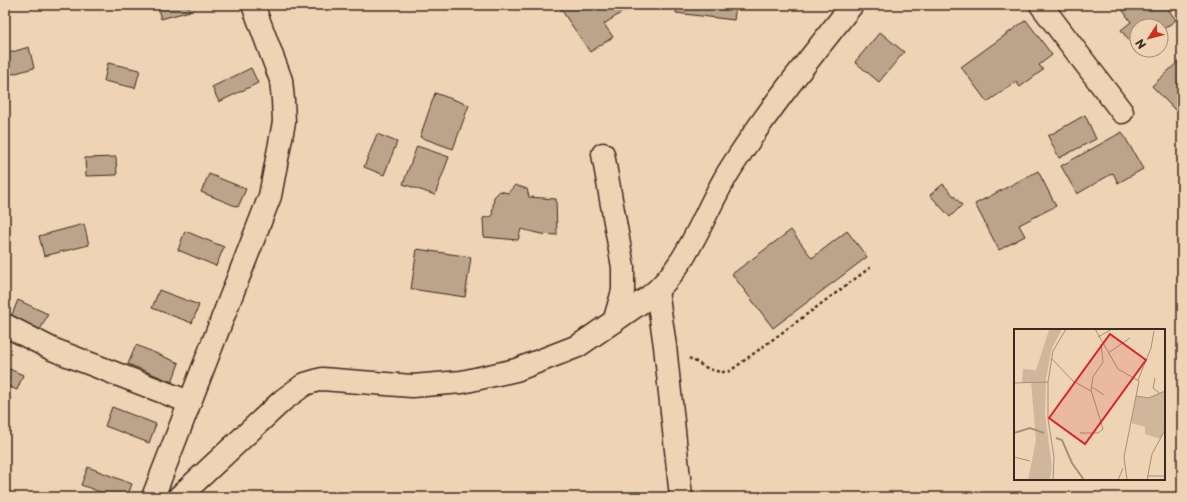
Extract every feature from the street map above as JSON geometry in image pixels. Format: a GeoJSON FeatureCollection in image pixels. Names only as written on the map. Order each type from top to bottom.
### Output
{"type":"FeatureCollection","features":[{"type":"Feature","properties":{"kind":"street"},"geometry":{"type":"LineString","coordinates":[[153,497],[270,196],[284,122],[281,80],[253,5]]}},
{"type":"Feature","properties":{"kind":"street"},"geometry":{"type":"LineString","coordinates":[[179,497],[283,400],[305,384],[322,379],[412,386],[462,382],[516,370],[578,346],[653,294],[677,266],[731,168],[777,101],[852,5]]}},
{"type":"Feature","properties":{"kind":"street"},"geometry":{"type":"LineString","coordinates":[[1041,5],[1122,112]]}},
{"type":"Feature","properties":{"kind":"street"},"geometry":{"type":"LineString","coordinates":[[603,154],[624,268],[623,291],[614,322]]}},
{"type":"Feature","properties":{"kind":"street"},"geometry":{"type":"LineString","coordinates":[[623,277],[653,294],[665,346],[681,497]]}},
{"type":"Feature","properties":{"kind":"street"},"geometry":{"type":"LineString","coordinates":[[5,325],[52,349],[189,402]]}},
{"type":"Feature","properties":{"kind":"path"},"geometry":{"type":"LineString","coordinates":[[665,346],[716,372],[730,371],[871,267]]}},
{"type":"Feature","properties":{"kind":"building"},"geometry":{"type":"Polygon","coordinates":[[[157,5],[188,5],[190,11],[161,19],[157,5]]]}},
{"type":"Feature","properties":{"kind":"building"},"geometry":{"type":"Polygon","coordinates":[[[558,5],[633,5],[604,24],[613,37],[590,52],[558,5]]]}},
{"type":"Feature","properties":{"kind":"building"},"geometry":{"type":"Polygon","coordinates":[[[677,5],[736,5],[734,20],[676,13],[677,5]]]}},
{"type":"Feature","properties":{"kind":"building"},"geometry":{"type":"Polygon","coordinates":[[[1119,5],[1165,5],[1176,20],[1169,25],[1169,18],[1129,19],[1119,5]]]}},
{"type":"Feature","properties":{"kind":"building"},"geometry":{"type":"Polygon","coordinates":[[[1026,20],[1052,55],[1039,65],[1043,70],[1020,87],[1016,82],[987,102],[961,67],[1026,20]]]}},
{"type":"Feature","properties":{"kind":"building"},"geometry":{"type":"Polygon","coordinates":[[[1129,24],[1129,41],[1121,30],[1129,24]]]}},
{"type":"Feature","properties":{"kind":"building"},"geometry":{"type":"Polygon","coordinates":[[[880,32],[904,52],[879,82],[855,62],[880,32]]]}},
{"type":"Feature","properties":{"kind":"building"},"geometry":{"type":"Polygon","coordinates":[[[29,47],[34,68],[5,76],[5,54],[29,47]]]}},
{"type":"Feature","properties":{"kind":"building"},"geometry":{"type":"Polygon","coordinates":[[[1182,58],[1182,104],[1175,110],[1152,86],[1182,58]]]}},
{"type":"Feature","properties":{"kind":"building"},"geometry":{"type":"Polygon","coordinates":[[[108,63],[140,70],[135,88],[104,81],[108,63]]]}},
{"type":"Feature","properties":{"kind":"building"},"geometry":{"type":"Polygon","coordinates":[[[251,68],[258,83],[219,102],[212,87],[251,68]]]}},
{"type":"Feature","properties":{"kind":"building"},"geometry":{"type":"Polygon","coordinates":[[[435,93],[469,105],[453,149],[420,137],[435,93]]]}},
{"type":"Feature","properties":{"kind":"building"},"geometry":{"type":"Polygon","coordinates":[[[1085,115],[1096,139],[1059,158],[1048,136],[1085,115]]]}},
{"type":"Feature","properties":{"kind":"building"},"geometry":{"type":"Polygon","coordinates":[[[1122,132],[1143,169],[1118,183],[1113,173],[1077,194],[1061,166],[1122,132]]]}},
{"type":"Feature","properties":{"kind":"building"},"geometry":{"type":"Polygon","coordinates":[[[377,134],[397,142],[384,175],[364,167],[377,134]]]}},
{"type":"Feature","properties":{"kind":"building"},"geometry":{"type":"Polygon","coordinates":[[[417,146],[449,157],[435,195],[403,184],[417,146]]]}},
{"type":"Feature","properties":{"kind":"building"},"geometry":{"type":"Polygon","coordinates":[[[116,157],[117,175],[86,176],[85,158],[116,157]]]}},
{"type":"Feature","properties":{"kind":"building"},"geometry":{"type":"Polygon","coordinates":[[[1038,171],[1056,206],[1019,225],[1025,236],[999,250],[975,204],[1038,171]]]}},
{"type":"Feature","properties":{"kind":"building"},"geometry":{"type":"Polygon","coordinates":[[[209,174],[246,189],[238,207],[201,192],[209,174]]]}},
{"type":"Feature","properties":{"kind":"building"},"geometry":{"type":"Polygon","coordinates":[[[943,184],[962,205],[950,217],[930,195],[943,184]]]}},
{"type":"Feature","properties":{"kind":"building"},"geometry":{"type":"Polygon","coordinates":[[[515,185],[527,189],[529,197],[556,199],[557,235],[541,234],[521,229],[518,240],[484,237],[483,218],[492,216],[494,197],[500,191],[508,193],[515,185]]]}},
{"type":"Feature","properties":{"kind":"building"},"geometry":{"type":"Polygon","coordinates":[[[84,224],[89,245],[44,256],[39,236],[84,224]]]}},
{"type":"Feature","properties":{"kind":"building"},"geometry":{"type":"Polygon","coordinates":[[[791,230],[812,258],[847,231],[867,257],[773,328],[732,274],[791,230]]]}},
{"type":"Feature","properties":{"kind":"building"},"geometry":{"type":"Polygon","coordinates":[[[185,231],[224,247],[216,266],[178,250],[185,231]]]}},
{"type":"Feature","properties":{"kind":"building"},"geometry":{"type":"Polygon","coordinates":[[[417,249],[471,257],[465,297],[411,289],[417,249]]]}},
{"type":"Feature","properties":{"kind":"building"},"geometry":{"type":"Polygon","coordinates":[[[159,290],[199,305],[192,323],[152,308],[159,290]]]}},
{"type":"Feature","properties":{"kind":"building"},"geometry":{"type":"Polygon","coordinates":[[[18,300],[48,314],[40,330],[11,317],[18,300]]]}},
{"type":"Feature","properties":{"kind":"building"},"geometry":{"type":"Polygon","coordinates":[[[136,345],[179,363],[172,382],[128,364],[136,345]]]}},
{"type":"Feature","properties":{"kind":"building"},"geometry":{"type":"Polygon","coordinates":[[[5,367],[23,375],[17,390],[5,385],[5,367]]]}},
{"type":"Feature","properties":{"kind":"building"},"geometry":{"type":"Polygon","coordinates":[[[112,407],[156,424],[149,443],[105,426],[112,407]]]}},
{"type":"Feature","properties":{"kind":"building"},"geometry":{"type":"Polygon","coordinates":[[[88,467],[132,484],[127,497],[114,497],[81,485],[88,467]]]}}]}
